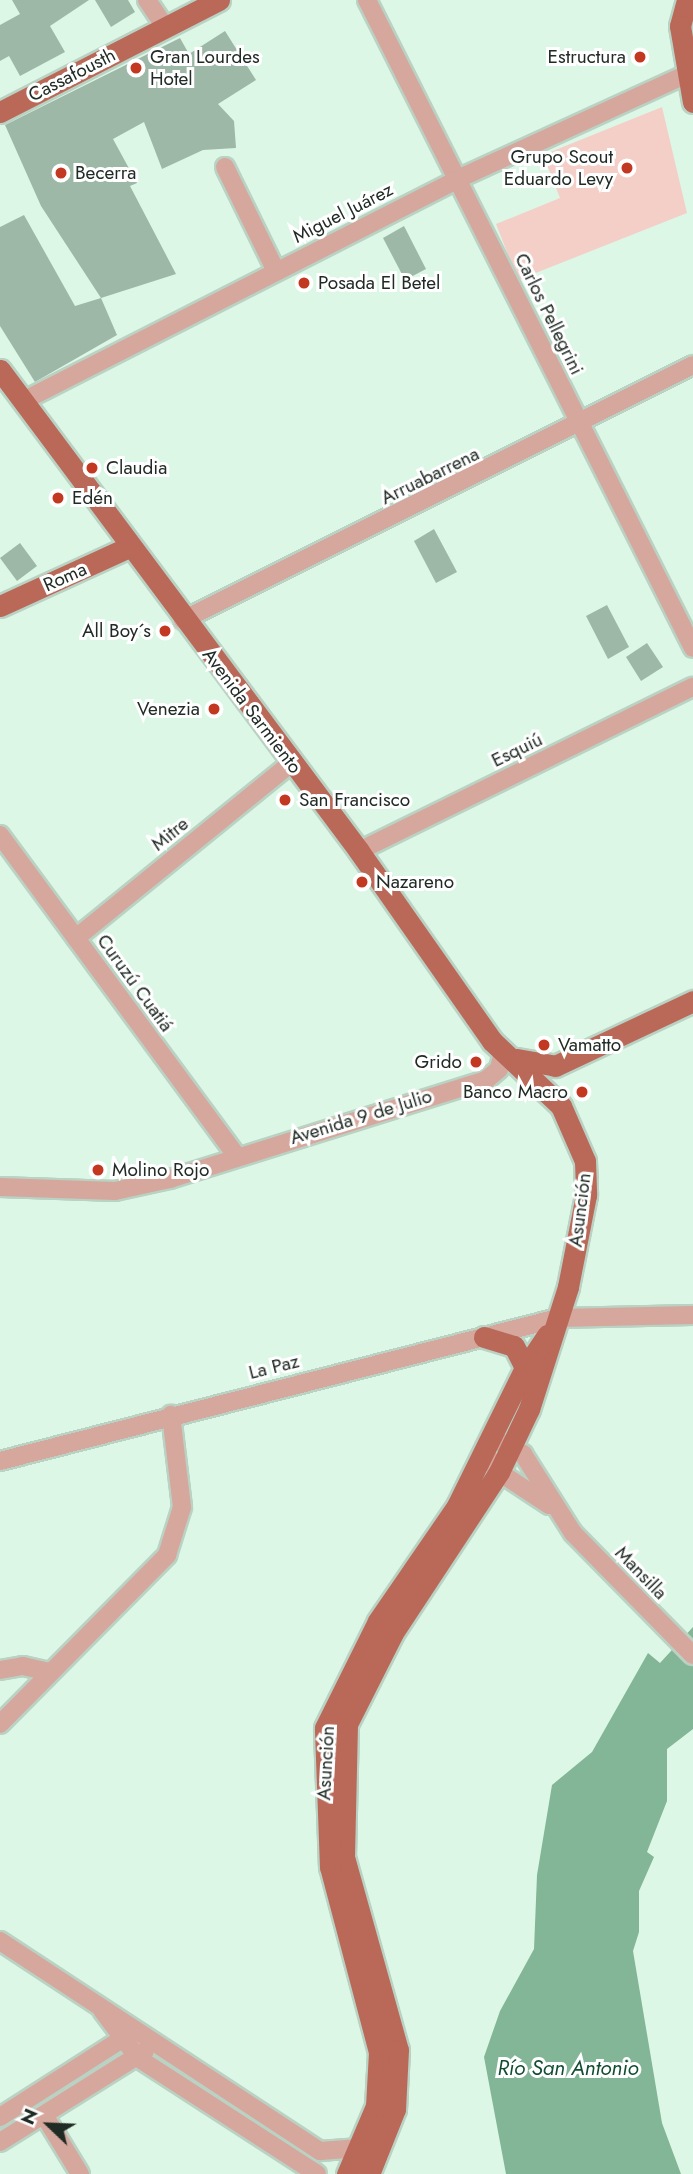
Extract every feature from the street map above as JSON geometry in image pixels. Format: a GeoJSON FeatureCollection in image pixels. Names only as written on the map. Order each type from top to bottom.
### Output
{"type":"FeatureCollection","features":[{"type":"Feature","properties":{"kind":"main road","name":"Cassafousth"},"geometry":{"type":"LineString","coordinates":[[0,112],[219,0]]}},
{"type":"Feature","properties":{"kind":"main road"},"geometry":{"type":"LineString","coordinates":[[680,6],[687,74],[693,102]]}},
{"type":"Feature","properties":{"kind":"main road","name":"Avenida Sarmiento"},"geometry":{"type":"LineString","coordinates":[[3,379],[23,401],[183,620],[359,851],[503,1052]]}},
{"type":"Feature","properties":{"kind":"main road","name":"Roma"},"geometry":{"type":"LineString","coordinates":[[0,606],[129,547]]}},
{"type":"Feature","properties":{"kind":"main road"},"geometry":{"type":"LineString","coordinates":[[503,1052],[539,1066],[576,1058],[693,1001]]}},
{"type":"Feature","properties":{"kind":"main road","name":"Asunción"},"geometry":{"type":"LineString","coordinates":[[503,1052],[561,1106]]}},
{"type":"Feature","properties":{"kind":"main road","name":"Asunción"},"geometry":{"type":"LineString","coordinates":[[369,2174],[394,2109],[399,2072],[395,2034],[345,1857],[347,1724],[393,1633],[542,1377],[558,1318],[586,1175],[561,1106],[561,1079],[576,1058]]}},
{"type":"Feature","properties":{"kind":"main road","name":"Asunción"},"geometry":{"type":"LineString","coordinates":[[347,2174],[376,2106],[379,2052],[330,1867],[326,1728],[378,1621],[498,1452],[525,1368],[558,1318]]}},
{"type":"Feature","properties":{"kind":"main road"},"geometry":{"type":"LineString","coordinates":[[484,1337],[514,1346],[525,1368]]}},
{"type":"Feature","properties":{"kind":"street"},"geometry":{"type":"LineString","coordinates":[[147,0],[166,28]]}},
{"type":"Feature","properties":{"kind":"street","name":"Carlos Pellegrini"},"geometry":{"type":"LineString","coordinates":[[367,0],[460,178],[693,648]]}},
{"type":"Feature","properties":{"kind":"street","name":"Miguel Juárez"},"geometry":{"type":"LineString","coordinates":[[23,401],[460,178],[687,74]]}},
{"type":"Feature","properties":{"kind":"street"},"geometry":{"type":"LineString","coordinates":[[225,167],[276,271]]}},
{"type":"Feature","properties":{"kind":"street","name":"Arruabarrena"},"geometry":{"type":"LineString","coordinates":[[183,620],[581,426],[693,365]]}},
{"type":"Feature","properties":{"kind":"street","name":"Esquiú"},"geometry":{"type":"LineString","coordinates":[[359,851],[693,687]]}},
{"type":"Feature","properties":{"kind":"street","name":"Mitre"},"geometry":{"type":"LineString","coordinates":[[76,938],[291,764]]}},
{"type":"Feature","properties":{"kind":"street","name":"Curuzú Cuatiá"},"geometry":{"type":"LineString","coordinates":[[0,835],[236,1155]]}},
{"type":"Feature","properties":{"kind":"street","name":"Avenida 9 de Julio"},"geometry":{"type":"LineString","coordinates":[[0,1187],[133,1188],[486,1080],[499,1069],[503,1052]]}},
{"type":"Feature","properties":{"kind":"street","name":"La Paz"},"geometry":{"type":"LineString","coordinates":[[0,1461],[170,1415],[558,1318],[693,1315]]}},
{"type":"Feature","properties":{"kind":"street"},"geometry":{"type":"LineString","coordinates":[[0,1724],[48,1672],[167,1555],[182,1507],[170,1415]]}},
{"type":"Feature","properties":{"kind":"street","name":"Mansilla"},"geometry":{"type":"LineString","coordinates":[[498,1452],[531,1490],[562,1517],[615,1576],[693,1655]]}},
{"type":"Feature","properties":{"kind":"street","name":"Mansilla"},"geometry":{"type":"LineString","coordinates":[[498,1452],[533,1467],[562,1517]]}},
{"type":"Feature","properties":{"kind":"street"},"geometry":{"type":"LineString","coordinates":[[0,1670],[23,1666],[48,1672]]}},
{"type":"Feature","properties":{"kind":"street"},"geometry":{"type":"LineString","coordinates":[[0,1941],[100,2007],[134,2026],[320,2151],[360,2148]]}},
{"type":"Feature","properties":{"kind":"street"},"geometry":{"type":"LineString","coordinates":[[100,2007],[123,2043],[138,2058],[317,2174]]}},
{"type":"Feature","properties":{"kind":"street"},"geometry":{"type":"LineString","coordinates":[[0,2117],[123,2043],[134,2026]]}},
{"type":"Feature","properties":{"kind":"street"},"geometry":{"type":"LineString","coordinates":[[0,2142],[138,2058],[155,2042]]}},
{"type":"Feature","properties":{"kind":"street"},"geometry":{"type":"LineString","coordinates":[[44,2115],[80,2174]]}},
{"type":"Feature","properties":{"kind":"shaded area"},"geometry":{"type":"Polygon","coordinates":[[[662,107],[687,213],[518,280],[496,224],[560,198],[543,155],[662,107]]]}},
{"type":"Feature","properties":{"kind":"water","name":"Río San Antonio"},"geometry":{"type":"Polygon","coordinates":[[[693,1627],[693,1729],[667,1749],[667,1801],[647,1852],[654,1857],[639,1891],[639,1932],[633,1951],[662,2123],[681,2174],[506,2174],[484,2057],[500,2011],[534,1949],[537,1875],[552,1785],[592,1752],[648,1653],[660,1663],[693,1627]]]}},
{"type":"Feature","properties":{"kind":"building"},"geometry":{"type":"Polygon","coordinates":[[[12,0],[89,0],[50,26],[65,52],[20,76],[9,56],[0,61],[0,25],[20,14],[12,0]]]}},
{"type":"Feature","properties":{"kind":"building"},"geometry":{"type":"Polygon","coordinates":[[[95,0],[128,0],[135,12],[111,27],[95,0]]]}},
{"type":"Feature","properties":{"kind":"building"},"geometry":{"type":"Polygon","coordinates":[[[225,31],[256,80],[218,104],[234,121],[236,148],[203,150],[162,169],[144,122],[113,139],[137,183],[130,186],[176,274],[101,298],[41,206],[5,125],[180,38],[189,54],[225,31]]]}},
{"type":"Feature","properties":{"kind":"building"},"geometry":{"type":"Polygon","coordinates":[[[24,215],[75,306],[101,298],[117,335],[35,382],[0,326],[0,227],[24,215]]]}},
{"type":"Feature","properties":{"kind":"building"},"geometry":{"type":"Polygon","coordinates":[[[404,226],[426,269],[405,280],[383,238],[404,226]]]}},
{"type":"Feature","properties":{"kind":"building"},"geometry":{"type":"Polygon","coordinates":[[[434,529],[457,572],[436,583],[414,541],[434,529]]]}},
{"type":"Feature","properties":{"kind":"building"},"geometry":{"type":"Polygon","coordinates":[[[20,543],[37,566],[17,581],[0,558],[20,543]]]}},
{"type":"Feature","properties":{"kind":"building"},"geometry":{"type":"Polygon","coordinates":[[[607,605],[629,647],[608,659],[586,616],[607,605]]]}},
{"type":"Feature","properties":{"kind":"building"},"geometry":{"type":"Polygon","coordinates":[[[647,643],[663,667],[641,681],[626,657],[647,643]]]}},
{"type":"Feature","properties":{"kind":"place","name":"Estructura"},"geometry":{"type":"Point","coordinates":[640,57]}},
{"type":"Feature","properties":{"kind":"place","name":"Gran Lourdes Hotel"},"geometry":{"type":"Point","coordinates":[136,68]}},
{"type":"Feature","properties":{"kind":"place","name":"Grupo Scout Eduardo Levy"},"geometry":{"type":"Point","coordinates":[627,168]}},
{"type":"Feature","properties":{"kind":"place","name":"Becerra"},"geometry":{"type":"Point","coordinates":[61,173]}},
{"type":"Feature","properties":{"kind":"place","name":"Posada El Betel"},"geometry":{"type":"Point","coordinates":[304,283]}},
{"type":"Feature","properties":{"kind":"place","name":"Claudia"},"geometry":{"type":"Point","coordinates":[92,468]}},
{"type":"Feature","properties":{"kind":"place","name":"Edén"},"geometry":{"type":"Point","coordinates":[58,498]}},
{"type":"Feature","properties":{"kind":"place","name":"All Boy´s"},"geometry":{"type":"Point","coordinates":[165,631]}},
{"type":"Feature","properties":{"kind":"place","name":"Venezia"},"geometry":{"type":"Point","coordinates":[214,709]}},
{"type":"Feature","properties":{"kind":"place","name":"San Francisco"},"geometry":{"type":"Point","coordinates":[285,800]}},
{"type":"Feature","properties":{"kind":"place","name":"Nazareno"},"geometry":{"type":"Point","coordinates":[362,882]}},
{"type":"Feature","properties":{"kind":"place","name":"Vamatto"},"geometry":{"type":"Point","coordinates":[544,1045]}},
{"type":"Feature","properties":{"kind":"place","name":"Grido"},"geometry":{"type":"Point","coordinates":[476,1062]}},
{"type":"Feature","properties":{"kind":"place","name":"Banco Macro"},"geometry":{"type":"Point","coordinates":[582,1092]}},
{"type":"Feature","properties":{"kind":"place","name":"Molino Rojo"},"geometry":{"type":"Point","coordinates":[98,1170]}}]}
